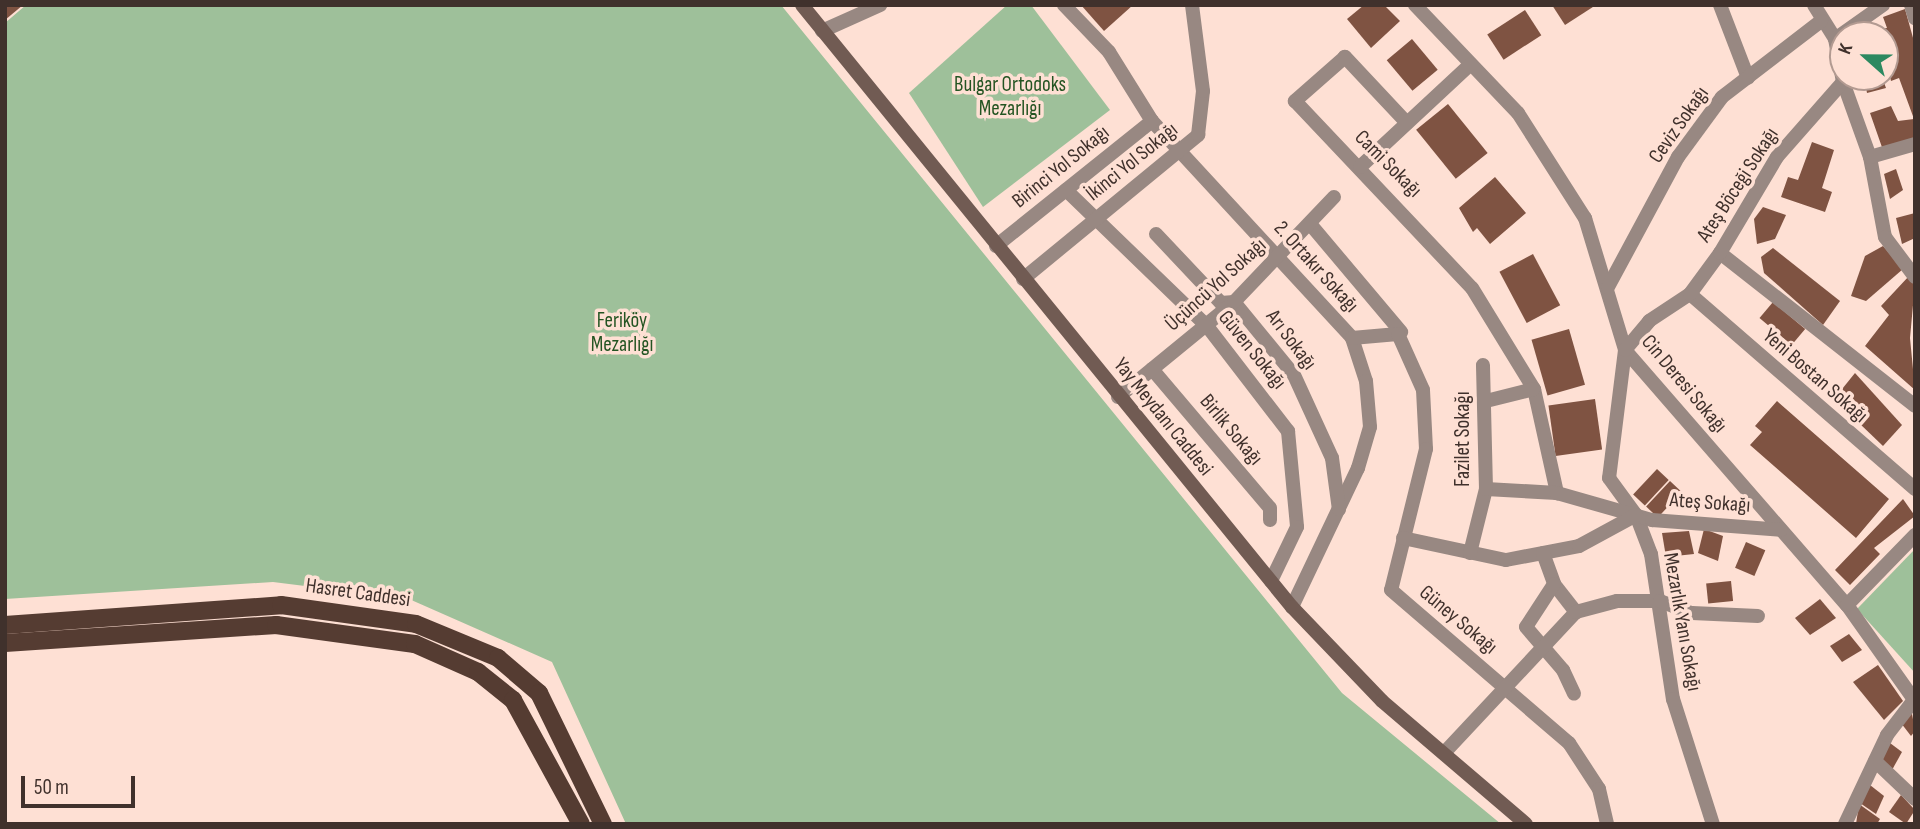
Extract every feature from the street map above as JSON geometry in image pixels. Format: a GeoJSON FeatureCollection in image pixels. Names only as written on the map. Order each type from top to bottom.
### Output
{"type":"FeatureCollection","features":[{"type":"Feature","properties":{"kind":"main road","name":"Hasret Caddesi"},"geometry":{"type":"LineString","coordinates":[[5,625],[253,606],[343,610],[454,637],[528,682],[555,717],[603,824]]}},
{"type":"Feature","properties":{"kind":"main road","name":"Hasret Caddesi"},"geometry":{"type":"LineString","coordinates":[[5,643],[242,626],[350,631],[437,653],[513,700],[581,824]]}},
{"type":"Feature","properties":{"kind":"main road"},"geometry":{"type":"LineString","coordinates":[[513,700],[528,682]]}},
{"type":"Feature","properties":{"kind":"street","name":"Yay Meydanı Caddesi"},"geometry":{"type":"LineString","coordinates":[[802,5],[1118,397],[1292,607],[1382,701],[1526,824]]}},
{"type":"Feature","properties":{"kind":"street"},"geometry":{"type":"LineString","coordinates":[[822,31],[880,5]]}},
{"type":"Feature","properties":{"kind":"street","name":"2. Ortakır Sokağı"},"geometry":{"type":"LineString","coordinates":[[1064,5],[1109,52],[1152,121],[1280,256],[1352,338],[1366,381],[1370,427],[1339,510],[1292,607]]}},
{"type":"Feature","properties":{"kind":"street","name":"İkinci Yol Sokağı"},"geometry":{"type":"LineString","coordinates":[[1023,279],[1096,217],[1180,153],[1198,135],[1203,91],[1192,5]]}},
{"type":"Feature","properties":{"kind":"street","name":"Cin Deresi Sokağı"},"geometry":{"type":"LineString","coordinates":[[1415,5],[1518,113],[1585,218],[1608,287],[1625,351],[1847,605],[1914,701]]}},
{"type":"Feature","properties":{"kind":"street"},"geometry":{"type":"LineString","coordinates":[[1720,5],[1748,78]]}},
{"type":"Feature","properties":{"kind":"street"},"geometry":{"type":"LineString","coordinates":[[1814,5],[1829,31]]}},
{"type":"Feature","properties":{"kind":"street"},"geometry":{"type":"LineString","coordinates":[[1860,21],[1883,5]]}},
{"type":"Feature","properties":{"kind":"street"},"geometry":{"type":"LineString","coordinates":[[1911,5],[1915,18]]}},
{"type":"Feature","properties":{"kind":"street","name":"Ceviz Sokağı"},"geometry":{"type":"LineString","coordinates":[[1608,287],[1678,157],[1722,97],[1821,20]]}},
{"type":"Feature","properties":{"kind":"street","name":"Cami Sokağı"},"geometry":{"type":"LineString","coordinates":[[1407,122],[1345,57],[1295,101],[1452,260],[1535,389],[1557,493]]}},
{"type":"Feature","properties":{"kind":"street"},"geometry":{"type":"LineString","coordinates":[[1360,167],[1471,64]]}},
{"type":"Feature","properties":{"kind":"street","name":"Ateş Böceği Sokağı"},"geometry":{"type":"LineString","coordinates":[[1625,351],[1649,321],[1689,294],[1720,253],[1777,158],[1835,91]]}},
{"type":"Feature","properties":{"kind":"street"},"geometry":{"type":"LineString","coordinates":[[1846,91],[1870,157],[1885,237],[1913,272]]}},
{"type":"Feature","properties":{"kind":"street","name":"Birinci Yol Sokağı"},"geometry":{"type":"LineString","coordinates":[[996,246],[1152,121]]}},
{"type":"Feature","properties":{"kind":"street"},"geometry":{"type":"LineString","coordinates":[[1870,157],[1915,144]]}},
{"type":"Feature","properties":{"kind":"street","name":"Güven Sokağı"},"geometry":{"type":"LineString","coordinates":[[1066,190],[1207,326],[1288,431],[1297,527],[1271,581]]}},
{"type":"Feature","properties":{"kind":"street","name":"Üçüncü Yol Sokağı"},"geometry":{"type":"LineString","coordinates":[[1118,397],[1234,302],[1311,225],[1334,197]]}},
{"type":"Feature","properties":{"kind":"street"},"geometry":{"type":"LineString","coordinates":[[1311,225],[1401,332]]}},
{"type":"Feature","properties":{"kind":"street","name":"Arı Sokağı"},"geometry":{"type":"LineString","coordinates":[[1156,234],[1221,303],[1234,302],[1314,409],[1339,510]]}},
{"type":"Feature","properties":{"kind":"street"},"geometry":{"type":"LineString","coordinates":[[1720,253],[1915,406]]}},
{"type":"Feature","properties":{"kind":"street","name":"Yeni Bostan Sokağı"},"geometry":{"type":"LineString","coordinates":[[1689,294],[1915,489]]}},
{"type":"Feature","properties":{"kind":"street","name":"Güney Sokağı"},"geometry":{"type":"LineString","coordinates":[[1352,338],[1398,334],[1423,390],[1426,449],[1391,590],[1569,743],[1599,789],[1607,824]]}},
{"type":"Feature","properties":{"kind":"street","name":"Mezarlık Yanı Sokağı"},"geometry":{"type":"LineString","coordinates":[[1625,351],[1609,478],[1636,515],[1660,601],[1673,699],[1713,824]]}},
{"type":"Feature","properties":{"kind":"street","name":"Fazilet Sokağı"},"geometry":{"type":"LineString","coordinates":[[1470,553],[1486,489],[1486,401],[1483,365]]}},
{"type":"Feature","properties":{"kind":"street","name":"Birlik Sokağı"},"geometry":{"type":"LineString","coordinates":[[1153,369],[1270,508],[1270,520]]}},
{"type":"Feature","properties":{"kind":"street"},"geometry":{"type":"LineString","coordinates":[[1486,401],[1535,389]]}},
{"type":"Feature","properties":{"kind":"street"},"geometry":{"type":"LineString","coordinates":[[1486,489],[1557,493],[1636,515]]}},
{"type":"Feature","properties":{"kind":"street"},"geometry":{"type":"LineString","coordinates":[[1403,538],[1506,560],[1579,546],[1636,515]]}},
{"type":"Feature","properties":{"kind":"street","name":"Ateş Sokağı"},"geometry":{"type":"LineString","coordinates":[[1636,515],[1781,530]]}},
{"type":"Feature","properties":{"kind":"street"},"geometry":{"type":"LineString","coordinates":[[1847,605],[1915,535]]}},
{"type":"Feature","properties":{"kind":"street"},"geometry":{"type":"LineString","coordinates":[[1543,553],[1554,584],[1576,612]]}},
{"type":"Feature","properties":{"kind":"street"},"geometry":{"type":"LineString","coordinates":[[1554,584],[1526,627],[1544,647],[1574,694]]}},
{"type":"Feature","properties":{"kind":"street"},"geometry":{"type":"LineString","coordinates":[[1444,753],[1576,612],[1617,601],[1660,601],[1692,612],[1758,615]]}},
{"type":"Feature","properties":{"kind":"street"},"geometry":{"type":"LineString","coordinates":[[1845,824],[1875,761],[1914,701]]}},
{"type":"Feature","properties":{"kind":"street"},"geometry":{"type":"LineString","coordinates":[[1875,761],[1915,799]]}},
{"type":"Feature","properties":{"kind":"green space","name":"Feriköy Mezarlığı"},"geometry":{"type":"Polygon","coordinates":[[[26,5],[781,5],[1342,693],[1501,824],[626,824],[552,662],[409,599],[273,582],[5,599],[5,23],[26,5]]]}},
{"type":"Feature","properties":{"kind":"green space","name":"Bulgar Ortodoks Mezarlığı"},"geometry":{"type":"Polygon","coordinates":[[[1007,5],[1031,5],[1110,110],[983,207],[909,93],[1007,5]]]}},
{"type":"Feature","properties":{"kind":"green space"},"geometry":{"type":"Polygon","coordinates":[[[1915,549],[1915,673],[1857,609],[1915,549]]]}},
{"type":"Feature","properties":{"kind":"building"},"geometry":{"type":"Polygon","coordinates":[[[5,5],[23,5],[5,20],[5,5]]]}},
{"type":"Feature","properties":{"kind":"building"},"geometry":{"type":"Polygon","coordinates":[[[1081,5],[1133,5],[1104,31],[1081,5]]]}},
{"type":"Feature","properties":{"kind":"building"},"geometry":{"type":"Polygon","coordinates":[[[1364,5],[1384,5],[1400,21],[1371,48],[1347,19],[1364,5]]]}},
{"type":"Feature","properties":{"kind":"building"},"geometry":{"type":"Polygon","coordinates":[[[1552,5],[1596,5],[1565,25],[1552,5]]]}},
{"type":"Feature","properties":{"kind":"building"},"geometry":{"type":"Polygon","coordinates":[[[1905,9],[1915,45],[1915,140],[1884,153],[1870,113],[1891,106],[1898,121],[1914,119],[1899,78],[1899,21],[1884,21],[1883,17],[1905,9]]]}},
{"type":"Feature","properties":{"kind":"building"},"geometry":{"type":"Polygon","coordinates":[[[1525,10],[1541,35],[1504,60],[1487,35],[1525,10]]]}},
{"type":"Feature","properties":{"kind":"building"},"geometry":{"type":"Polygon","coordinates":[[[1412,39],[1438,70],[1412,91],[1387,60],[1412,39]]]}},
{"type":"Feature","properties":{"kind":"building"},"geometry":{"type":"Polygon","coordinates":[[[1448,104],[1488,153],[1456,179],[1416,130],[1448,104]]]}},
{"type":"Feature","properties":{"kind":"building"},"geometry":{"type":"Polygon","coordinates":[[[1812,142],[1834,150],[1822,188],[1832,192],[1825,212],[1781,197],[1788,177],[1798,180],[1812,142]]]}},
{"type":"Feature","properties":{"kind":"building"},"geometry":{"type":"Polygon","coordinates":[[[1896,169],[1903,190],[1890,199],[1884,174],[1896,169]]]}},
{"type":"Feature","properties":{"kind":"building"},"geometry":{"type":"Polygon","coordinates":[[[1495,177],[1526,213],[1490,244],[1477,228],[1473,232],[1459,208],[1495,177]]]}},
{"type":"Feature","properties":{"kind":"building"},"geometry":{"type":"Polygon","coordinates":[[[1763,207],[1786,215],[1775,239],[1757,244],[1754,219],[1763,207]]]}},
{"type":"Feature","properties":{"kind":"building"},"geometry":{"type":"Polygon","coordinates":[[[1915,213],[1915,238],[1902,244],[1896,218],[1915,213]]]}},
{"type":"Feature","properties":{"kind":"building"},"geometry":{"type":"Polygon","coordinates":[[[1883,246],[1903,269],[1866,301],[1851,296],[1865,256],[1883,246]]]}},
{"type":"Feature","properties":{"kind":"building"},"geometry":{"type":"Polygon","coordinates":[[[1773,248],[1840,301],[1823,325],[1764,273],[1761,257],[1773,248]]]}},
{"type":"Feature","properties":{"kind":"building"},"geometry":{"type":"Polygon","coordinates":[[[1533,254],[1560,305],[1527,323],[1499,272],[1533,254]]]}},
{"type":"Feature","properties":{"kind":"building"},"geometry":{"type":"Polygon","coordinates":[[[1909,276],[1915,283],[1910,338],[1915,390],[1865,346],[1889,315],[1881,306],[1909,276]]]}},
{"type":"Feature","properties":{"kind":"building"},"geometry":{"type":"Polygon","coordinates":[[[1773,302],[1805,329],[1792,345],[1760,318],[1773,302]]]}},
{"type":"Feature","properties":{"kind":"building"},"geometry":{"type":"Polygon","coordinates":[[[1569,329],[1585,385],[1547,396],[1532,340],[1569,329]]]}},
{"type":"Feature","properties":{"kind":"building"},"geometry":{"type":"Polygon","coordinates":[[[1855,373],[1902,425],[1883,446],[1834,399],[1855,373]]]}},
{"type":"Feature","properties":{"kind":"building"},"geometry":{"type":"Polygon","coordinates":[[[1595,399],[1602,450],[1556,456],[1548,406],[1595,399]]]}},
{"type":"Feature","properties":{"kind":"building"},"geometry":{"type":"Polygon","coordinates":[[[1777,401],[1889,499],[1856,538],[1750,445],[1762,432],[1755,426],[1777,401]]]}},
{"type":"Feature","properties":{"kind":"building"},"geometry":{"type":"Polygon","coordinates":[[[1657,469],[1669,480],[1645,506],[1633,495],[1657,469]]]}},
{"type":"Feature","properties":{"kind":"building"},"geometry":{"type":"Polygon","coordinates":[[[1670,481],[1682,492],[1658,518],[1646,507],[1670,481]]]}},
{"type":"Feature","properties":{"kind":"building"},"geometry":{"type":"Polygon","coordinates":[[[1903,499],[1915,516],[1874,548],[1880,554],[1850,585],[1835,570],[1903,499]]]}},
{"type":"Feature","properties":{"kind":"building"},"geometry":{"type":"Polygon","coordinates":[[[1704,529],[1723,536],[1718,561],[1698,553],[1704,529]]]}},
{"type":"Feature","properties":{"kind":"building"},"geometry":{"type":"Polygon","coordinates":[[[1689,531],[1694,554],[1666,557],[1662,533],[1689,531]]]}},
{"type":"Feature","properties":{"kind":"building"},"geometry":{"type":"Polygon","coordinates":[[[1746,542],[1765,550],[1754,576],[1735,568],[1746,542]]]}},
{"type":"Feature","properties":{"kind":"building"},"geometry":{"type":"Polygon","coordinates":[[[1731,581],[1733,601],[1708,604],[1706,584],[1731,581]]]}},
{"type":"Feature","properties":{"kind":"building"},"geometry":{"type":"Polygon","coordinates":[[[1820,599],[1836,618],[1810,635],[1795,618],[1820,599]]]}},
{"type":"Feature","properties":{"kind":"building"},"geometry":{"type":"Polygon","coordinates":[[[1849,634],[1862,650],[1842,662],[1830,646],[1849,634]]]}},
{"type":"Feature","properties":{"kind":"building"},"geometry":{"type":"Polygon","coordinates":[[[1878,665],[1903,701],[1884,720],[1853,682],[1878,665]]]}},
{"type":"Feature","properties":{"kind":"building"},"geometry":{"type":"Polygon","coordinates":[[[1911,708],[1915,731],[1911,736],[1901,723],[1911,708]]]}},
{"type":"Feature","properties":{"kind":"building"},"geometry":{"type":"Polygon","coordinates":[[[1890,743],[1902,752],[1892,770],[1881,762],[1890,743]]]}},
{"type":"Feature","properties":{"kind":"building"},"geometry":{"type":"Polygon","coordinates":[[[1870,785],[1884,796],[1876,814],[1860,803],[1870,785]]]}},
{"type":"Feature","properties":{"kind":"building"},"geometry":{"type":"Polygon","coordinates":[[[1901,795],[1915,810],[1906,824],[1889,812],[1901,795]]]}},
{"type":"Feature","properties":{"kind":"building"},"geometry":{"type":"Polygon","coordinates":[[[1859,804],[1880,819],[1877,824],[1856,824],[1859,804]]]}}]}
